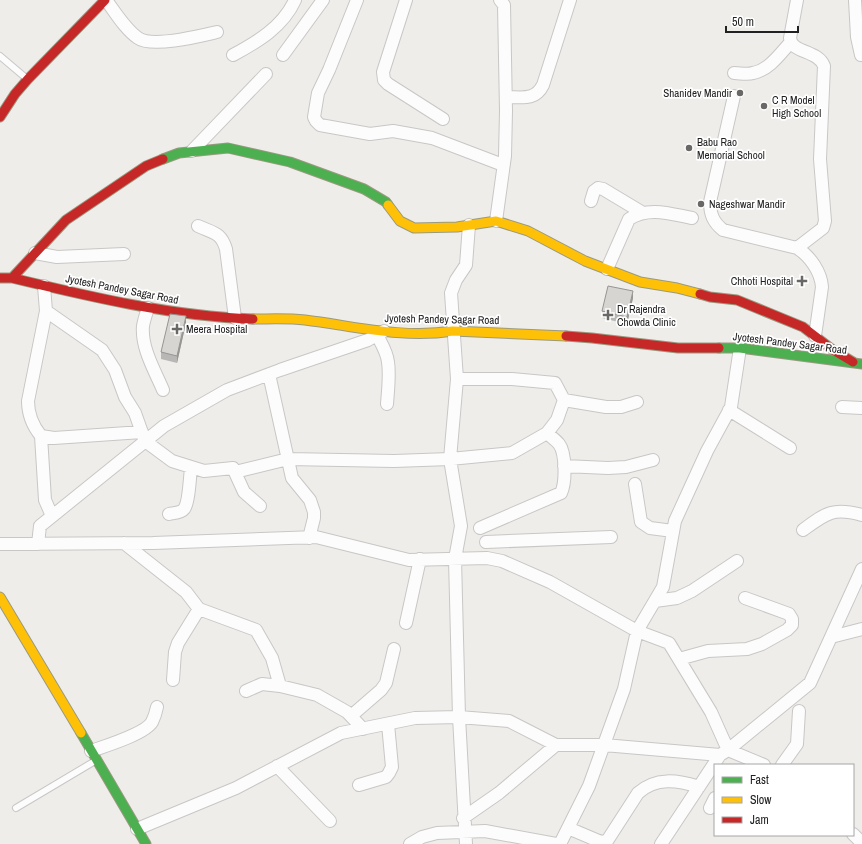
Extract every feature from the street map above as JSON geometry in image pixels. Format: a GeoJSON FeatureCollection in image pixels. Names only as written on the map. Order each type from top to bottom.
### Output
{"type":"FeatureCollection","features":[{"type":"Feature","properties":{"kind":"main road"},"geometry":{"type":"LineString","coordinates":[[0,116],[15,94],[28,79],[105,0]]}},
{"type":"Feature","properties":{"kind":"main road"},"geometry":{"type":"LineString","coordinates":[[12,278],[66,220],[146,166],[179,153],[228,148],[290,162],[364,189],[386,202],[400,221],[414,228],[468,225],[496,221],[528,230],[559,248],[640,282],[677,288],[710,297],[738,300],[803,327],[833,350],[859,364]]}},
{"type":"Feature","properties":{"kind":"main road","name":"Jyotesh Pandey Sagar Road"},"geometry":{"type":"LineString","coordinates":[[0,278],[12,278],[148,308],[234,318],[303,320],[381,333],[440,333],[453,331],[513,332],[592,338],[678,348],[740,348],[859,364]]}},
{"type":"Feature","properties":{"kind":"main road"},"geometry":{"type":"LineString","coordinates":[[0,597],[146,844]]}},
{"type":"Feature","properties":{"kind":"street"},"geometry":{"type":"LineString","coordinates":[[105,0],[138,39],[146,41],[166,41],[190,38],[217,32]]}},
{"type":"Feature","properties":{"kind":"street"},"geometry":{"type":"LineString","coordinates":[[233,55],[256,43],[277,26],[293,5],[295,0]]}},
{"type":"Feature","properties":{"kind":"street"},"geometry":{"type":"LineString","coordinates":[[283,55],[323,0]]}},
{"type":"Feature","properties":{"kind":"street"},"geometry":{"type":"LineString","coordinates":[[357,0],[318,94],[314,117],[317,123],[320,125],[370,134],[393,131],[432,138],[503,165]]}},
{"type":"Feature","properties":{"kind":"street"},"geometry":{"type":"LineString","coordinates":[[406,0],[382,72],[384,80],[443,119]]}},
{"type":"Feature","properties":{"kind":"street"},"geometry":{"type":"LineString","coordinates":[[506,97],[532,97],[540,92],[570,0]]}},
{"type":"Feature","properties":{"kind":"street"},"geometry":{"type":"LineString","coordinates":[[734,73],[753,74],[763,70],[790,43],[796,0]]}},
{"type":"Feature","properties":{"kind":"street"},"geometry":{"type":"LineString","coordinates":[[855,0],[857,38],[862,55]]}},
{"type":"Feature","properties":{"kind":"street"},"geometry":{"type":"LineString","coordinates":[[496,221],[503,165],[506,97],[503,2]]}},
{"type":"Feature","properties":{"kind":"street"},"geometry":{"type":"LineString","coordinates":[[790,43],[819,58],[824,66],[820,159],[825,221],[823,228],[797,248]]}},
{"type":"Feature","properties":{"kind":"street"},"geometry":{"type":"LineString","coordinates":[[192,152],[266,74]]}},
{"type":"Feature","properties":{"kind":"street"},"geometry":{"type":"LineString","coordinates":[[734,96],[710,202],[712,217],[716,224],[723,230],[797,248],[804,252],[819,272],[821,279],[822,287],[815,336]]}},
{"type":"Feature","properties":{"kind":"street"},"geometry":{"type":"LineString","coordinates":[[591,201],[594,191],[598,188],[603,189],[643,213]]}},
{"type":"Feature","properties":{"kind":"street"},"geometry":{"type":"LineString","coordinates":[[607,269],[629,219],[643,213],[654,211],[692,218]]}},
{"type":"Feature","properties":{"kind":"street"},"geometry":{"type":"LineString","coordinates":[[466,844],[459,717],[455,559],[461,526],[450,459],[457,379],[451,293],[456,280],[466,266],[468,225]]}},
{"type":"Feature","properties":{"kind":"street"},"geometry":{"type":"LineString","coordinates":[[198,226],[220,235],[224,241],[234,318]]}},
{"type":"Feature","properties":{"kind":"street"},"geometry":{"type":"LineString","coordinates":[[35,253],[57,257],[124,254]]}},
{"type":"Feature","properties":{"kind":"street"},"geometry":{"type":"LineString","coordinates":[[44,286],[46,311],[28,401],[28,408],[30,420],[41,436],[45,500],[52,516]]}},
{"type":"Feature","properties":{"kind":"street"},"geometry":{"type":"LineString","coordinates":[[148,308],[143,327],[145,342],[147,352],[163,390]]}},
{"type":"Feature","properties":{"kind":"street"},"geometry":{"type":"LineString","coordinates":[[46,311],[102,350],[115,370],[125,397],[135,413],[143,437],[172,461],[204,471],[233,468],[244,492],[260,506]]}},
{"type":"Feature","properties":{"kind":"street"},"geometry":{"type":"LineString","coordinates":[[38,544],[40,526],[143,437],[227,390],[268,374],[368,340],[381,333],[388,361],[389,377],[387,404]]}},
{"type":"Feature","properties":{"kind":"street"},"geometry":{"type":"LineString","coordinates":[[560,844],[589,786],[604,745],[624,689],[637,631],[663,587],[675,521],[704,458],[731,407],[740,348]]}},
{"type":"Feature","properties":{"kind":"street"},"geometry":{"type":"LineString","coordinates":[[268,374],[292,478],[310,500],[314,512],[309,538]]}},
{"type":"Feature","properties":{"kind":"street"},"geometry":{"type":"LineString","coordinates":[[235,472],[288,459],[394,461],[450,459],[512,453],[547,433],[558,420],[564,400],[555,383],[512,379],[457,379]]}},
{"type":"Feature","properties":{"kind":"street"},"geometry":{"type":"LineString","coordinates":[[564,400],[606,407],[621,407],[637,402]]}},
{"type":"Feature","properties":{"kind":"street"},"geometry":{"type":"LineString","coordinates":[[842,407],[862,408]]}},
{"type":"Feature","properties":{"kind":"street"},"geometry":{"type":"LineString","coordinates":[[729,410],[790,448]]}},
{"type":"Feature","properties":{"kind":"street"},"geometry":{"type":"LineString","coordinates":[[461,526],[480,528],[561,493],[564,484],[563,453],[560,445],[547,433]]}},
{"type":"Feature","properties":{"kind":"street"},"geometry":{"type":"LineString","coordinates":[[41,436],[54,438],[143,437]]}},
{"type":"Feature","properties":{"kind":"street"},"geometry":{"type":"LineString","coordinates":[[564,466],[608,468],[626,467],[653,460]]}},
{"type":"Feature","properties":{"kind":"street"},"geometry":{"type":"LineString","coordinates":[[169,514],[181,512],[187,503],[191,467]]}},
{"type":"Feature","properties":{"kind":"street"},"geometry":{"type":"LineString","coordinates":[[635,484],[642,522],[650,528],[673,532]]}},
{"type":"Feature","properties":{"kind":"street"},"geometry":{"type":"LineString","coordinates":[[804,530],[822,516],[836,512],[850,512],[862,515]]}},
{"type":"Feature","properties":{"kind":"street"},"geometry":{"type":"LineString","coordinates":[[480,528],[486,535],[487,558]]}},
{"type":"Feature","properties":{"kind":"street"},"geometry":{"type":"LineString","coordinates":[[0,544],[124,543],[316,537],[409,560],[487,558],[502,561],[550,582],[637,631],[669,643],[711,712],[729,753],[732,764]]}},
{"type":"Feature","properties":{"kind":"street"},"geometry":{"type":"LineString","coordinates":[[486,542],[611,537]]}},
{"type":"Feature","properties":{"kind":"street"},"geometry":{"type":"LineString","coordinates":[[124,543],[186,592],[199,608],[256,630],[272,658],[280,686]]}},
{"type":"Feature","properties":{"kind":"street"},"geometry":{"type":"LineString","coordinates":[[406,623],[420,560]]}},
{"type":"Feature","properties":{"kind":"street"},"geometry":{"type":"LineString","coordinates":[[655,601],[678,598],[692,591],[737,561]]}},
{"type":"Feature","properties":{"kind":"street"},"geometry":{"type":"LineString","coordinates":[[719,764],[729,753],[810,683],[862,569]]}},
{"type":"Feature","properties":{"kind":"street"},"geometry":{"type":"LineString","coordinates":[[679,659],[708,651],[747,649],[762,644],[788,630],[792,625],[790,614],[745,598]]}},
{"type":"Feature","properties":{"kind":"street"},"geometry":{"type":"LineString","coordinates":[[173,680],[175,652],[178,643],[199,608]]}},
{"type":"Feature","properties":{"kind":"street"},"geometry":{"type":"LineString","coordinates":[[831,637],[862,629]]}},
{"type":"Feature","properties":{"kind":"street"},"geometry":{"type":"LineString","coordinates":[[351,716],[381,690],[386,683],[394,649]]}},
{"type":"Feature","properties":{"kind":"street"},"geometry":{"type":"LineString","coordinates":[[246,691],[262,684],[280,686],[317,695],[347,712],[363,728]]}},
{"type":"Feature","properties":{"kind":"street"},"geometry":{"type":"LineString","coordinates":[[94,756],[142,730],[151,723],[157,707]]}},
{"type":"Feature","properties":{"kind":"street"},"geometry":{"type":"LineString","coordinates":[[783,764],[797,744],[799,711]]}},
{"type":"Feature","properties":{"kind":"street"},"geometry":{"type":"LineString","coordinates":[[137,829],[236,788],[341,733],[415,718],[459,717],[509,721],[556,745],[604,745],[729,753],[761,764]]}},
{"type":"Feature","properties":{"kind":"street"},"geometry":{"type":"LineString","coordinates":[[359,785],[386,777],[392,767],[388,724]]}},
{"type":"Feature","properties":{"kind":"street"},"geometry":{"type":"LineString","coordinates":[[464,818],[499,793],[556,745]]}},
{"type":"Feature","properties":{"kind":"street"},"geometry":{"type":"LineString","coordinates":[[277,766],[330,821]]}},
{"type":"Feature","properties":{"kind":"street"},"geometry":{"type":"LineString","coordinates":[[661,844],[699,787],[714,770]]}},
{"type":"Feature","properties":{"kind":"street"},"geometry":{"type":"LineString","coordinates":[[568,828],[602,843],[607,841],[638,793],[644,788],[653,784],[672,781],[699,787]]}},
{"type":"Feature","properties":{"kind":"street"},"geometry":{"type":"LineString","coordinates":[[410,844],[422,837],[437,833],[465,831],[485,831],[556,844]]}},
{"type":"Feature","properties":{"kind":"street"},"geometry":{"type":"LineString","coordinates":[[854,835],[862,843]]}},
{"type":"Feature","properties":{"kind":"lane"},"geometry":{"type":"LineString","coordinates":[[0,56],[28,79]]}},
{"type":"Feature","properties":{"kind":"lane"},"geometry":{"type":"LineString","coordinates":[[16,808],[94,756]]}},
{"type":"Feature","properties":{"kind":"building"},"geometry":{"type":"Polygon","coordinates":[[[608,286],[633,291],[627,317],[602,311],[608,286]]]}},
{"type":"Feature","properties":{"kind":"building"},"geometry":{"type":"Polygon","coordinates":[[[170,314],[186,316],[177,356],[161,352],[170,314]]]}},
{"type":"Feature","properties":{"kind":"traffic: fast"},"geometry":{"type":"LineString","coordinates":[[163,159],[179,153],[228,148],[290,162],[364,189],[386,202],[388,205]]}},
{"type":"Feature","properties":{"kind":"traffic: fast"},"geometry":{"type":"LineString","coordinates":[[719,348],[740,348],[862,364]]}},
{"type":"Feature","properties":{"kind":"traffic: fast"},"geometry":{"type":"LineString","coordinates":[[81,733],[146,844]]}},
{"type":"Feature","properties":{"kind":"traffic: slow"},"geometry":{"type":"LineString","coordinates":[[388,205],[400,221],[414,228],[457,227],[496,221],[528,231],[585,261],[640,282],[677,288],[700,294]]}},
{"type":"Feature","properties":{"kind":"traffic: slow"},"geometry":{"type":"LineString","coordinates":[[253,319],[299,319],[397,333],[416,334],[453,331],[566,336]]}},
{"type":"Feature","properties":{"kind":"traffic: slow"},"geometry":{"type":"LineString","coordinates":[[0,597],[81,733]]}},
{"type":"Feature","properties":{"kind":"traffic: jam"},"geometry":{"type":"LineString","coordinates":[[0,117],[15,94],[28,79],[105,0]]}},
{"type":"Feature","properties":{"kind":"traffic: jam"},"geometry":{"type":"LineString","coordinates":[[12,278],[66,220],[146,166],[163,159]]}},
{"type":"Feature","properties":{"kind":"traffic: jam"},"geometry":{"type":"LineString","coordinates":[[0,278],[12,278],[101,299],[162,310],[253,319]]}},
{"type":"Feature","properties":{"kind":"traffic: jam"},"geometry":{"type":"LineString","coordinates":[[700,294],[710,297],[737,300],[803,327],[833,350],[853,362]]}},
{"type":"Feature","properties":{"kind":"traffic: jam"},"geometry":{"type":"LineString","coordinates":[[566,336],[678,348],[719,348]]}},
{"type":"Feature","properties":{"kind":"place","name":"Shanidev Mandir"},"geometry":{"type":"Point","coordinates":[740,93]}},
{"type":"Feature","properties":{"kind":"place","name":"C R Model High School"},"geometry":{"type":"Point","coordinates":[764,106]}},
{"type":"Feature","properties":{"kind":"place","name":"Babu Rao Memorial School"},"geometry":{"type":"Point","coordinates":[689,148]}},
{"type":"Feature","properties":{"kind":"place","name":"Nageshwar Mandir"},"geometry":{"type":"Point","coordinates":[701,204]}},
{"type":"Feature","properties":{"kind":"place","name":"Chhoti Hospital"},"geometry":{"type":"Point","coordinates":[802,281]}},
{"type":"Feature","properties":{"kind":"place","name":"Dr Rajendra Chowda Clinic"},"geometry":{"type":"Point","coordinates":[608,315]}},
{"type":"Feature","properties":{"kind":"place","name":"Meera Hospital"},"geometry":{"type":"Point","coordinates":[177,329]}}]}
